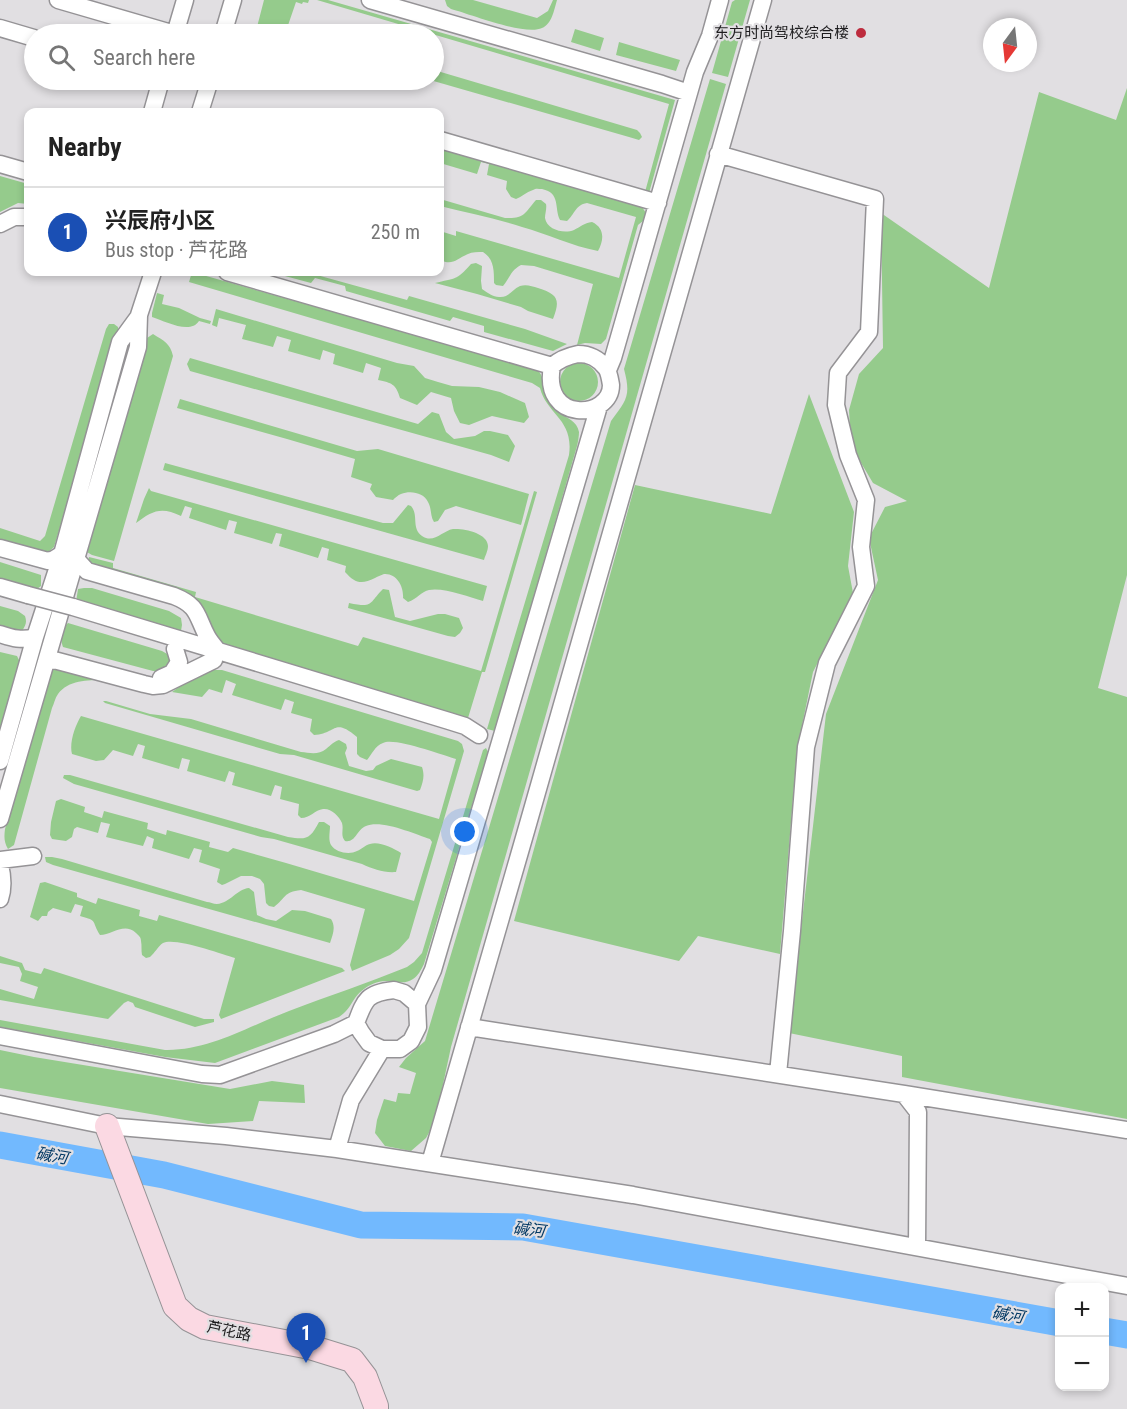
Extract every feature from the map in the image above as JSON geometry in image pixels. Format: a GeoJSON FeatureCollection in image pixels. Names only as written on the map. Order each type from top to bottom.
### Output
{"type":"FeatureCollection","features":[{"type":"Feature","properties":{"kind":"street"},"geometry":{"type":"LineString","coordinates":[[58,0],[141,24]]}},
{"type":"Feature","properties":{"kind":"street"},"geometry":{"type":"LineString","coordinates":[[178,24],[185,0]]}},
{"type":"Feature","properties":{"kind":"street"},"geometry":{"type":"LineString","coordinates":[[226,24],[233,0]]}},
{"type":"Feature","properties":{"kind":"street"},"geometry":{"type":"LineString","coordinates":[[370,0],[689,93]]}},
{"type":"Feature","properties":{"kind":"street"},"geometry":{"type":"LineString","coordinates":[[608,370],[695,72],[710,36],[720,0]]}},
{"type":"Feature","properties":{"kind":"street"},"geometry":{"type":"LineString","coordinates":[[430,1163],[763,0]]}},
{"type":"Feature","properties":{"kind":"street"},"geometry":{"type":"LineString","coordinates":[[0,28],[24,35]]}},
{"type":"Feature","properties":{"kind":"street"},"geometry":{"type":"LineString","coordinates":[[153,108],[159,90]]}},
{"type":"Feature","properties":{"kind":"street"},"geometry":{"type":"LineString","coordinates":[[201,108],[207,90]]}},
{"type":"Feature","properties":{"kind":"street"},"geometry":{"type":"LineString","coordinates":[[444,141],[658,203]]}},
{"type":"Feature","properties":{"kind":"street"},"geometry":{"type":"LineString","coordinates":[[718,154],[875,200],[869,332],[838,373],[836,405],[848,455],[866,500],[861,548],[866,586],[827,663],[806,747],[778,1074]]}},
{"type":"Feature","properties":{"kind":"street"},"geometry":{"type":"LineString","coordinates":[[0,164],[24,171]]}},
{"type":"Feature","properties":{"kind":"street"},"geometry":{"type":"LineString","coordinates":[[0,224],[14,217],[24,217]]}},
{"type":"Feature","properties":{"kind":"street"},"geometry":{"type":"LineString","coordinates":[[0,819],[52,641],[63,577],[120,342],[139,315],[152,276]]}},
{"type":"Feature","properties":{"kind":"street"},"geometry":{"type":"LineString","coordinates":[[241,276],[552,366]]}},
{"type":"Feature","properties":{"kind":"street"},"geometry":{"type":"LineString","coordinates":[[588,354],[597,358],[608,370],[611,389],[607,398],[599,406],[585,411],[573,410],[564,406],[552,390],[550,378],[552,366],[570,355],[588,354]]}},
{"type":"Feature","properties":{"kind":"street"},"geometry":{"type":"LineString","coordinates":[[417,1004],[404,993],[394,990],[378,992],[367,999],[356,1023],[369,1043],[382,1049],[400,1049],[411,1041],[418,1027],[417,1004],[433,969],[599,406]]}},
{"type":"Feature","properties":{"kind":"street"},"geometry":{"type":"LineString","coordinates":[[0,548],[48,561],[69,556]]}},
{"type":"Feature","properties":{"kind":"street"},"geometry":{"type":"LineString","coordinates":[[0,587],[27,599],[176,644],[217,656],[457,723],[479,735],[449,730],[217,656],[197,613],[186,601],[87,571],[69,556]]}},
{"type":"Feature","properties":{"kind":"street"},"geometry":{"type":"LineString","coordinates":[[0,557],[179,609],[190,624],[189,630],[176,644],[178,662],[172,673],[163,678],[147,678],[57,651],[52,641]]}},
{"type":"Feature","properties":{"kind":"street"},"geometry":{"type":"LineString","coordinates":[[0,761],[35,637],[63,577]]}},
{"type":"Feature","properties":{"kind":"street"},"geometry":{"type":"LineString","coordinates":[[0,597],[27,599]]}},
{"type":"Feature","properties":{"kind":"street"},"geometry":{"type":"LineString","coordinates":[[0,634],[19,639],[35,637]]}},
{"type":"Feature","properties":{"kind":"street"},"geometry":{"type":"LineString","coordinates":[[0,642],[29,656]]}},
{"type":"Feature","properties":{"kind":"street"},"geometry":{"type":"LineString","coordinates":[[46,662],[54,660],[69,663],[158,686],[217,656]]}},
{"type":"Feature","properties":{"kind":"street"},"geometry":{"type":"LineString","coordinates":[[0,860],[33,856]]}},
{"type":"Feature","properties":{"kind":"street"},"geometry":{"type":"LineString","coordinates":[[0,865],[3,877],[0,899]]}},
{"type":"Feature","properties":{"kind":"street"},"geometry":{"type":"LineString","coordinates":[[0,1036],[202,1074],[220,1075],[334,1034],[356,1023]]}},
{"type":"Feature","properties":{"kind":"street"},"geometry":{"type":"LineString","coordinates":[[469,1027],[1127,1130]]}},
{"type":"Feature","properties":{"kind":"street"},"geometry":{"type":"LineString","coordinates":[[337,1149],[351,1100],[382,1049]]}},
{"type":"Feature","properties":{"kind":"street"},"geometry":{"type":"LineString","coordinates":[[904,1094],[918,1112],[917,1247]]}},
{"type":"Feature","properties":{"kind":"street"},"geometry":{"type":"LineString","coordinates":[[0,1104],[112,1136],[226,1136],[337,1149],[633,1195],[1127,1286]]}},
{"type":"Feature","properties":{"kind":"street","name":"芦花路"},"geometry":{"type":"LineString","coordinates":[[112,1136],[175,1306],[189,1319],[205,1327],[310,1347],[352,1360],[365,1377],[376,1406],[375,1409]]}},
{"type":"Feature","properties":{"kind":"green space"},"geometry":{"type":"Polygon","coordinates":[[[264,0],[309,0],[308,3],[303,2],[302,4],[296,2],[288,24],[258,24],[264,0]]]}},
{"type":"Feature","properties":{"kind":"green space"},"geometry":{"type":"Polygon","coordinates":[[[317,0],[328,0],[411,24],[398,24],[317,0]]]}},
{"type":"Feature","properties":{"kind":"green space"},"geometry":{"type":"Polygon","coordinates":[[[445,0],[473,0],[537,18],[548,11],[553,0],[557,0],[548,23],[534,30],[511,27],[451,9],[445,0]]]}},
{"type":"Feature","properties":{"kind":"green space"},"geometry":{"type":"Polygon","coordinates":[[[750,0],[728,77],[712,73],[732,2],[750,0]]]}},
{"type":"Feature","properties":{"kind":"green space"},"geometry":{"type":"Polygon","coordinates":[[[575,29],[604,38],[600,51],[571,42],[575,29]]]}},
{"type":"Feature","properties":{"kind":"green space"},"geometry":{"type":"Polygon","coordinates":[[[444,33],[675,100],[649,193],[645,192],[669,104],[444,38],[444,33]]]}},
{"type":"Feature","properties":{"kind":"green space"},"geometry":{"type":"Polygon","coordinates":[[[619,42],[680,60],[676,71],[616,55],[619,42]]]}},
{"type":"Feature","properties":{"kind":"green space"},"geometry":{"type":"Polygon","coordinates":[[[444,73],[637,130],[642,137],[639,140],[444,84],[444,73]]]}},
{"type":"Feature","properties":{"kind":"green space"},"geometry":{"type":"Polygon","coordinates":[[[710,79],[726,84],[451,1047],[435,1122],[426,1138],[411,1151],[385,1146],[375,1133],[377,1120],[384,1099],[396,1102],[398,1093],[410,1094],[416,1073],[399,1067],[425,1041],[611,421],[626,397],[627,385],[624,369],[710,79]]]}},
{"type":"Feature","properties":{"kind":"green space"},"geometry":{"type":"Polygon","coordinates":[[[1127,88],[1127,575],[1098,688],[1127,697],[1127,1119],[902,1077],[902,1056],[789,1033],[826,714],[878,580],[869,538],[885,507],[907,501],[873,483],[851,446],[849,410],[859,374],[883,348],[881,213],[989,288],[1039,92],[1116,120],[1127,88]]]}},
{"type":"Feature","properties":{"kind":"green space"},"geometry":{"type":"Polygon","coordinates":[[[444,148],[642,207],[646,213],[643,221],[638,225],[606,339],[601,344],[577,345],[593,284],[534,266],[521,265],[512,272],[503,286],[496,285],[491,261],[483,252],[470,253],[451,262],[444,262],[444,232],[456,236],[456,231],[619,278],[636,217],[587,203],[578,208],[567,221],[560,220],[556,201],[548,191],[536,189],[516,199],[511,197],[506,189],[507,181],[487,175],[489,164],[481,162],[477,174],[444,164],[444,148]]]}},
{"type":"Feature","properties":{"kind":"green space"},"geometry":{"type":"Polygon","coordinates":[[[0,176],[24,183],[24,204],[18,203],[0,212],[0,176]]]}},
{"type":"Feature","properties":{"kind":"green space"},"geometry":{"type":"Polygon","coordinates":[[[444,200],[505,218],[516,218],[523,215],[536,200],[541,200],[546,204],[545,218],[549,226],[561,231],[570,231],[592,222],[601,231],[601,243],[598,251],[588,249],[491,218],[444,207],[444,200]]]}},
{"type":"Feature","properties":{"kind":"green space"},"geometry":{"type":"Polygon","coordinates":[[[476,263],[482,266],[482,289],[493,296],[505,296],[524,285],[553,295],[556,298],[557,307],[553,319],[521,307],[435,283],[455,278],[471,264],[476,263]]]}},
{"type":"Feature","properties":{"kind":"green space"},"geometry":{"type":"Polygon","coordinates":[[[191,276],[206,276],[536,369],[541,374],[545,394],[551,405],[576,425],[579,432],[577,446],[495,731],[487,729],[569,455],[568,433],[543,397],[540,388],[532,383],[189,282],[191,276]]]}},
{"type":"Feature","properties":{"kind":"green space"},"geometry":{"type":"Polygon","coordinates":[[[285,276],[320,276],[407,300],[409,296],[525,329],[567,344],[553,351],[484,332],[484,326],[453,317],[450,321],[346,291],[345,286],[315,278],[311,283],[285,276]]]}},
{"type":"Feature","properties":{"kind":"green space"},"geometry":{"type":"Polygon","coordinates":[[[157,293],[164,295],[162,304],[211,321],[210,324],[199,321],[190,327],[184,327],[152,317],[157,293]]]}},
{"type":"Feature","properties":{"kind":"green space"},"geometry":{"type":"Polygon","coordinates":[[[216,309],[397,363],[414,366],[425,378],[438,382],[500,392],[525,403],[529,417],[524,423],[492,416],[469,425],[460,423],[451,398],[431,392],[417,405],[400,398],[393,385],[378,380],[381,368],[366,363],[363,373],[333,364],[335,354],[323,350],[320,360],[288,351],[291,340],[277,336],[273,347],[242,339],[246,325],[219,318],[217,327],[212,325],[216,309]]]}},
{"type":"Feature","properties":{"kind":"green space"},"geometry":{"type":"Polygon","coordinates":[[[109,324],[118,327],[118,335],[54,547],[46,554],[0,540],[0,528],[40,541],[45,536],[109,324]]]}},
{"type":"Feature","properties":{"kind":"green space"},"geometry":{"type":"Polygon","coordinates":[[[153,334],[168,345],[173,356],[114,561],[85,551],[147,338],[153,334]]]}},
{"type":"Feature","properties":{"kind":"green space"},"geometry":{"type":"Polygon","coordinates":[[[190,358],[418,424],[432,412],[439,414],[446,432],[454,439],[490,431],[508,435],[515,446],[509,462],[190,371],[187,364],[190,358]]]}},
{"type":"Feature","properties":{"kind":"green space"},"geometry":{"type":"Polygon","coordinates":[[[579,363],[593,368],[598,382],[593,396],[579,401],[565,396],[560,382],[565,368],[579,363]]]}},
{"type":"Feature","properties":{"kind":"green space"},"geometry":{"type":"Polygon","coordinates":[[[809,394],[854,512],[848,566],[853,593],[813,672],[797,750],[780,954],[698,936],[679,961],[514,921],[635,485],[771,514],[809,394]]]}},
{"type":"Feature","properties":{"kind":"green space"},"geometry":{"type":"Polygon","coordinates":[[[180,399],[357,451],[378,449],[529,494],[521,525],[456,506],[445,510],[438,521],[434,522],[428,502],[420,494],[405,493],[393,500],[376,497],[370,489],[372,484],[351,477],[355,459],[177,408],[180,399]]]}},
{"type":"Feature","properties":{"kind":"green space"},"geometry":{"type":"Polygon","coordinates":[[[165,463],[383,523],[393,523],[408,505],[415,513],[417,529],[422,536],[430,539],[449,530],[463,529],[484,538],[487,541],[488,550],[484,560],[163,470],[165,463]]]}},
{"type":"Feature","properties":{"kind":"green space"},"geometry":{"type":"Polygon","coordinates":[[[149,488],[151,491],[487,586],[483,601],[435,589],[426,591],[408,602],[403,598],[399,582],[389,574],[366,582],[358,582],[345,572],[346,566],[327,560],[329,549],[322,547],[318,558],[279,546],[282,534],[276,533],[272,544],[234,533],[237,522],[229,520],[226,530],[189,518],[192,508],[185,506],[181,516],[168,511],[157,511],[136,523],[149,488]]]}},
{"type":"Feature","properties":{"kind":"green space"},"geometry":{"type":"Polygon","coordinates":[[[534,491],[537,492],[485,672],[482,672],[468,718],[228,647],[219,641],[203,609],[194,597],[98,568],[88,562],[89,557],[113,563],[113,568],[196,592],[195,597],[358,646],[363,637],[481,671],[534,491]]]}},
{"type":"Feature","properties":{"kind":"green space"},"geometry":{"type":"Polygon","coordinates":[[[0,562],[41,575],[41,586],[37,589],[0,580],[0,562]]]}},
{"type":"Feature","properties":{"kind":"green space"},"geometry":{"type":"Polygon","coordinates":[[[92,588],[169,611],[181,618],[181,631],[175,632],[76,602],[78,589],[92,588]]]}},
{"type":"Feature","properties":{"kind":"green space"},"geometry":{"type":"Polygon","coordinates":[[[383,589],[389,590],[395,617],[410,621],[445,614],[459,618],[463,628],[455,637],[448,636],[348,608],[349,603],[370,604],[383,589]]]}},
{"type":"Feature","properties":{"kind":"green space"},"geometry":{"type":"Polygon","coordinates":[[[0,606],[18,611],[25,616],[26,624],[22,631],[0,628],[0,606]]]}},
{"type":"Feature","properties":{"kind":"green space"},"geometry":{"type":"Polygon","coordinates":[[[68,623],[162,651],[169,655],[170,665],[161,671],[153,671],[63,647],[62,634],[68,623]]]}},
{"type":"Feature","properties":{"kind":"green space"},"geometry":{"type":"Polygon","coordinates":[[[0,652],[17,656],[21,664],[0,734],[0,652]]]}},
{"type":"Feature","properties":{"kind":"green space"},"geometry":{"type":"Polygon","coordinates":[[[53,669],[103,680],[73,683],[62,689],[57,696],[14,845],[8,849],[5,829],[53,669]]]}},
{"type":"Feature","properties":{"kind":"green space"},"geometry":{"type":"Polygon","coordinates":[[[213,670],[222,670],[462,744],[464,751],[409,938],[390,955],[352,971],[350,965],[365,909],[301,890],[288,894],[274,907],[269,906],[266,903],[264,884],[260,879],[241,876],[222,885],[217,882],[220,869],[199,862],[202,850],[194,848],[189,859],[152,848],[154,839],[147,836],[143,846],[106,837],[110,824],[101,822],[98,833],[77,827],[72,837],[66,841],[52,839],[51,822],[56,801],[61,799],[85,807],[84,812],[102,818],[104,811],[148,823],[147,829],[166,835],[167,830],[210,842],[209,847],[228,852],[233,848],[414,901],[432,842],[430,839],[398,828],[372,824],[363,828],[352,840],[345,841],[342,823],[334,813],[323,809],[301,818],[298,815],[299,804],[280,799],[282,787],[275,785],[271,796],[232,785],[235,773],[229,771],[225,782],[187,771],[190,760],[182,758],[179,769],[142,758],[145,746],[138,744],[133,756],[113,750],[104,760],[96,761],[72,754],[73,735],[81,716],[439,819],[456,759],[407,744],[389,742],[378,746],[367,760],[357,754],[357,737],[349,731],[339,727],[314,735],[310,731],[312,719],[291,713],[294,702],[285,699],[281,710],[232,695],[236,684],[226,680],[222,693],[209,689],[202,697],[172,692],[192,679],[213,670]]]}},
{"type":"Feature","properties":{"kind":"green space"},"geometry":{"type":"Polygon","coordinates":[[[103,701],[150,714],[191,719],[301,752],[320,752],[339,740],[346,744],[345,753],[349,766],[366,771],[373,770],[376,766],[391,759],[422,767],[423,782],[420,790],[417,791],[294,755],[280,754],[103,701]]]}},
{"type":"Feature","properties":{"kind":"green space"},"geometry":{"type":"Polygon","coordinates":[[[486,748],[488,752],[424,964],[418,975],[410,981],[382,981],[374,984],[360,992],[339,1017],[215,1063],[165,1057],[0,1027],[0,1020],[165,1050],[181,1049],[213,1042],[407,967],[422,953],[483,750],[486,748]]]}},
{"type":"Feature","properties":{"kind":"green space"},"geometry":{"type":"Polygon","coordinates":[[[64,775],[288,837],[307,837],[319,822],[324,822],[330,826],[331,845],[340,851],[354,852],[367,845],[378,843],[401,853],[396,872],[387,872],[74,784],[63,778],[64,775]]]}},
{"type":"Feature","properties":{"kind":"green space"},"geometry":{"type":"Polygon","coordinates":[[[45,857],[62,859],[216,904],[249,888],[254,892],[257,915],[276,921],[292,910],[305,911],[331,919],[333,934],[330,943],[53,865],[46,862],[45,857]]]}},
{"type":"Feature","properties":{"kind":"green space"},"geometry":{"type":"Polygon","coordinates":[[[45,882],[77,893],[77,897],[96,904],[98,898],[140,910],[139,916],[157,921],[159,915],[342,968],[345,971],[221,1019],[219,1015],[235,958],[187,944],[169,942],[163,943],[150,957],[146,958],[142,955],[141,938],[136,933],[122,929],[100,935],[94,922],[80,916],[83,906],[75,904],[71,913],[53,908],[47,916],[42,916],[38,921],[30,917],[40,883],[45,882]]]}},
{"type":"Feature","properties":{"kind":"green space"},"geometry":{"type":"Polygon","coordinates":[[[0,956],[22,963],[25,970],[41,974],[44,968],[204,1019],[214,1019],[214,1022],[195,1027],[135,1007],[128,1001],[108,1019],[0,1000],[0,989],[34,999],[38,987],[20,981],[22,974],[19,967],[0,963],[0,956]]]}},
{"type":"Feature","properties":{"kind":"green space"},"geometry":{"type":"Polygon","coordinates":[[[0,1050],[230,1089],[272,1081],[304,1085],[305,1103],[259,1101],[253,1121],[208,1124],[0,1088],[0,1050]]]}},
{"type":"Feature","properties":{"kind":"waterway","name":"碱河"},"geometry":{"type":"LineString","coordinates":[[0,1145],[164,1175],[361,1225],[523,1227],[1055,1322]]}},
{"type":"Feature","properties":{"kind":"waterway","name":"碱河"},"geometry":{"type":"LineString","coordinates":[[1109,1332],[1127,1335]]}},
{"type":"Feature","properties":{"kind":"place","name":"东方时尚驾校综合楼"},"geometry":{"type":"Point","coordinates":[861,33]}},
{"type":"Feature","properties":{"kind":"place","name":"兴辰府小区"},"geometry":{"type":"Point","coordinates":[306,1363]}}]}
